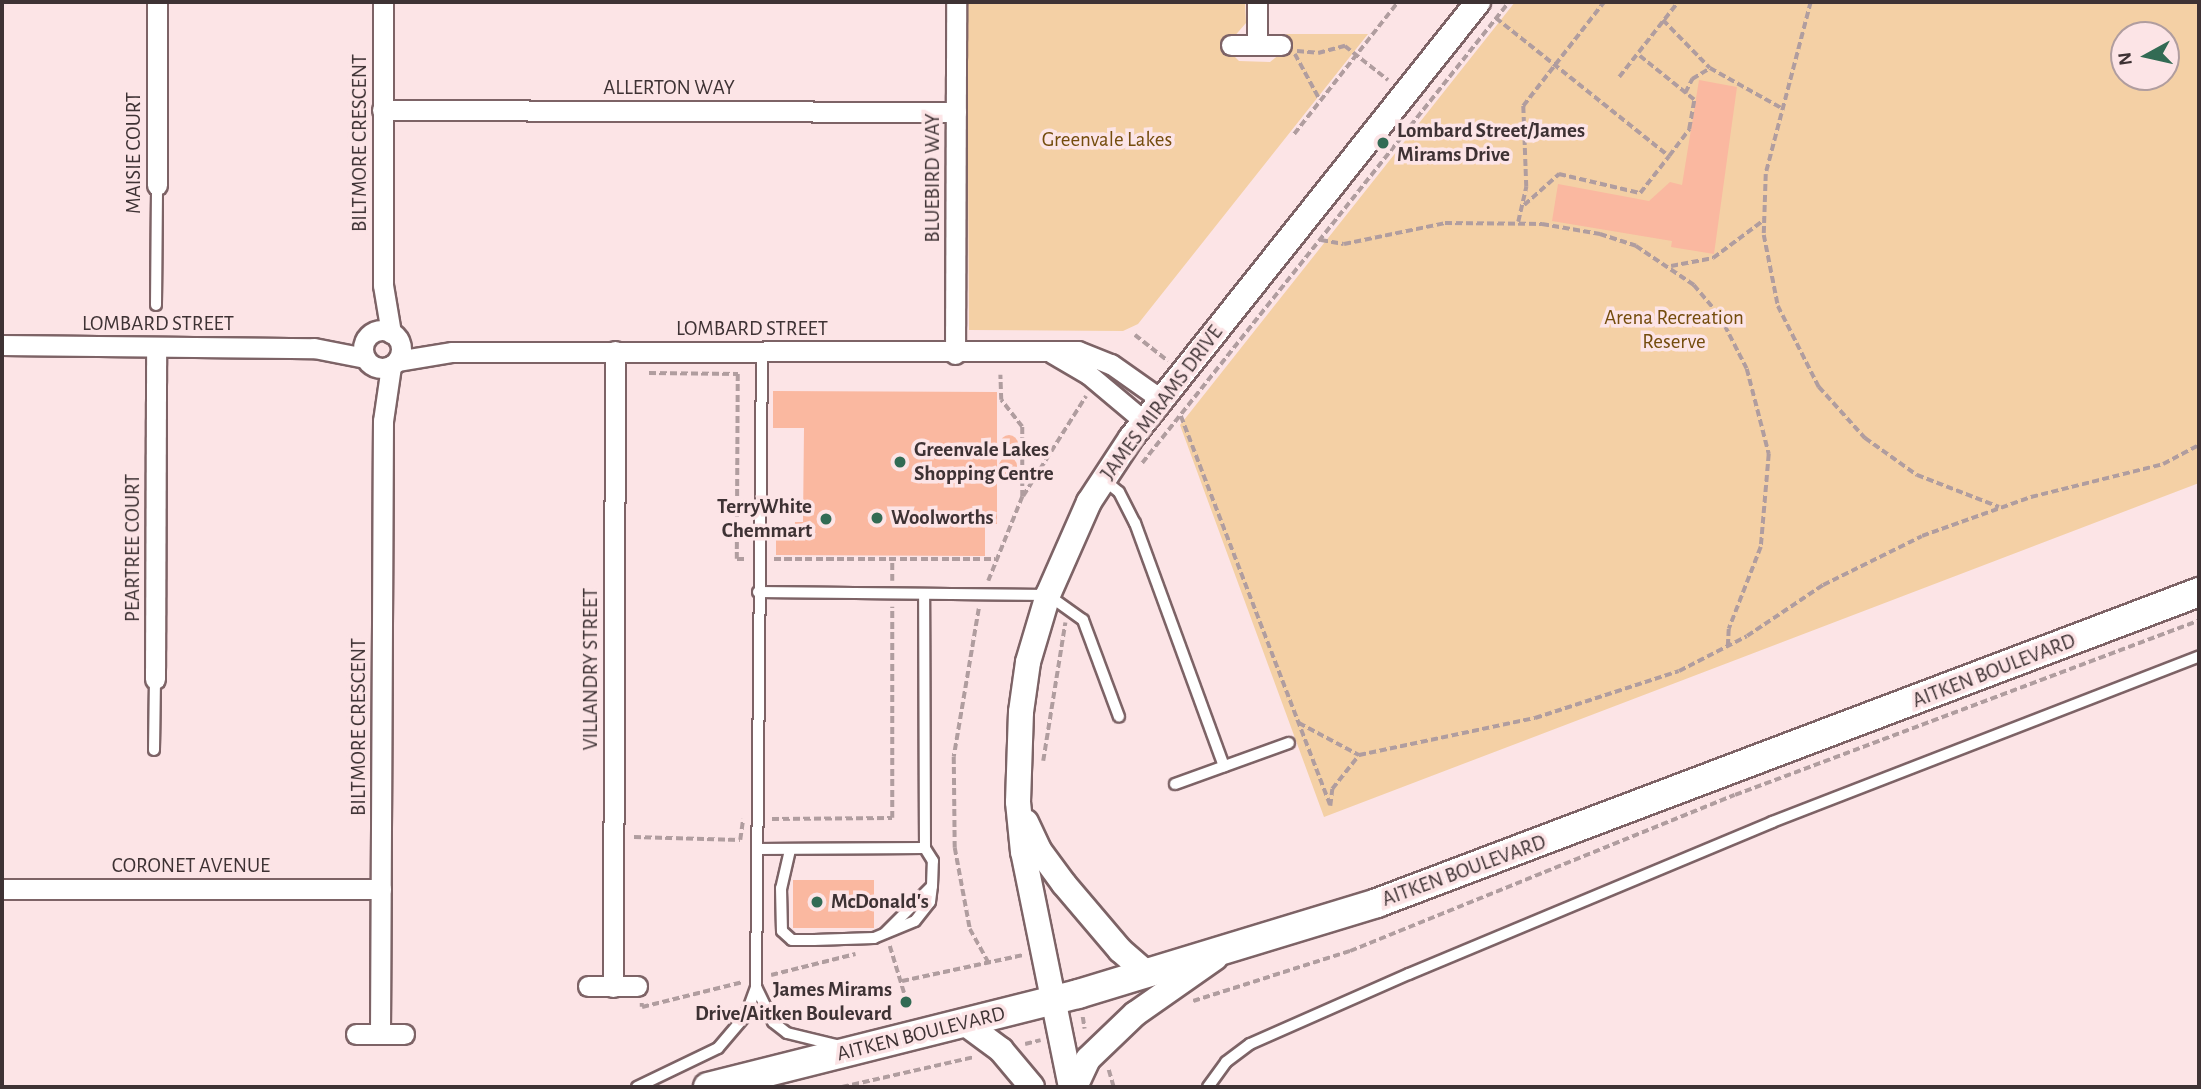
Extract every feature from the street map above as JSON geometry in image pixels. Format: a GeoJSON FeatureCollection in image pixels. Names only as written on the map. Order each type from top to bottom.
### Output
{"type":"FeatureCollection","features":[{"type":"Feature","properties":{"kind":"main road","name":"AITKEN BOULEVARD"},"geometry":{"type":"LineString","coordinates":[[708,1087],[966,1024],[1228,951],[1455,874],[2199,592]]}},
{"type":"Feature","properties":{"kind":"street","name":"MAISIE COURT"},"geometry":{"type":"LineString","coordinates":[[157,2],[157,185]]}},
{"type":"Feature","properties":{"kind":"street","name":"BILTMORE CRESCENT"},"geometry":{"type":"LineString","coordinates":[[380,1034],[383,2]]}},
{"type":"Feature","properties":{"kind":"street","name":"BLUEBIRD WAY"},"geometry":{"type":"LineString","coordinates":[[955,354],[956,2]]}},
{"type":"Feature","properties":{"kind":"street"},"geometry":{"type":"LineString","coordinates":[[1257,2],[1257,45]]}},
{"type":"Feature","properties":{"kind":"street","name":"JAMES MIRAMS DRIVE"},"geometry":{"type":"LineString","coordinates":[[1073,1087],[1065,998],[1042,950],[1018,802],[1021,712],[1028,662],[1058,602],[1066,548],[1112,486],[1144,421],[1171,408],[1487,10]]}},
{"type":"Feature","properties":{"kind":"street"},"geometry":{"type":"LineString","coordinates":[[1231,45],[1281,45]]}},
{"type":"Feature","properties":{"kind":"street","name":"ALLERTON WAY"},"geometry":{"type":"LineString","coordinates":[[382,110],[956,112]]}},
{"type":"Feature","properties":{"kind":"street","name":"LOMBARD STREET"},"geometry":{"type":"LineString","coordinates":[[2,345],[452,352],[1095,355],[1171,408]]}},
{"type":"Feature","properties":{"kind":"street","name":"PEARTREE COURT"},"geometry":{"type":"LineString","coordinates":[[155,680],[156,347]]}},
{"type":"Feature","properties":{"kind":"street","name":"VILLANDRY STREET"},"geometry":{"type":"LineString","coordinates":[[613,986],[615,351]]}},
{"type":"Feature","properties":{"kind":"street"},"geometry":{"type":"LineString","coordinates":[[1052,353],[1097,381],[1144,421]]}},
{"type":"Feature","properties":{"kind":"street"},"geometry":{"type":"LineString","coordinates":[[1018,802],[1039,850],[1120,950],[1148,974]]}},
{"type":"Feature","properties":{"kind":"street","name":"CORONET AVENUE"},"geometry":{"type":"LineString","coordinates":[[2,889],[381,889]]}},
{"type":"Feature","properties":{"kind":"street"},"geometry":{"type":"LineString","coordinates":[[1073,1087],[1088,1059],[1135,1014],[1192,971],[1228,951]]}},
{"type":"Feature","properties":{"kind":"street"},"geometry":{"type":"LineString","coordinates":[[588,986],[637,986]]}},
{"type":"Feature","properties":{"kind":"street"},"geometry":{"type":"LineString","coordinates":[[966,1024],[1001,1050],[1032,1087]]}},
{"type":"Feature","properties":{"kind":"street"},"geometry":{"type":"LineString","coordinates":[[356,1034],[404,1034]]}},
{"type":"Feature","properties":{"kind":"lane","name":"MAISIE COURT"},"geometry":{"type":"LineString","coordinates":[[156,305],[157,185]]}},
{"type":"Feature","properties":{"kind":"lane"},"geometry":{"type":"LineString","coordinates":[[637,1087],[718,1048],[746,1015],[756,987],[762,352]]}},
{"type":"Feature","properties":{"kind":"lane"},"geometry":{"type":"LineString","coordinates":[[1112,486],[1224,766]]}},
{"type":"Feature","properties":{"kind":"lane"},"geometry":{"type":"LineString","coordinates":[[758,592],[983,595],[1058,602],[1083,620],[1119,717]]}},
{"type":"Feature","properties":{"kind":"lane"},"geometry":{"type":"LineString","coordinates":[[790,850],[782,888],[782,931],[787,939],[882,936],[932,886],[933,861],[925,848],[924,594]]}},
{"type":"Feature","properties":{"kind":"lane"},"geometry":{"type":"LineString","coordinates":[[1208,1087],[1226,1062],[1250,1044],[1409,974],[1772,822],[2199,656]]}},
{"type":"Feature","properties":{"kind":"lane","name":"PEARTREE COURT"},"geometry":{"type":"LineString","coordinates":[[154,750],[155,680]]}},
{"type":"Feature","properties":{"kind":"lane"},"geometry":{"type":"LineString","coordinates":[[1175,784],[1289,743]]}},
{"type":"Feature","properties":{"kind":"lane"},"geometry":{"type":"LineString","coordinates":[[757,849],[925,848]]}},
{"type":"Feature","properties":{"kind":"lane"},"geometry":{"type":"LineString","coordinates":[[756,987],[773,1022],[787,1033],[811,1042],[863,1048]]}},
{"type":"Feature","properties":{"kind":"path"},"geometry":{"type":"LineString","coordinates":[[1294,134],[1398,2]]}},
{"type":"Feature","properties":{"kind":"path"},"geometry":{"type":"LineString","coordinates":[[1112,486],[1171,408],[1321,240],[1487,10],[1509,2]]}},
{"type":"Feature","properties":{"kind":"path"},"geometry":{"type":"LineString","coordinates":[[1518,222],[1524,205],[1522,113],[1554,65],[1604,2]]}},
{"type":"Feature","properties":{"kind":"path"},"geometry":{"type":"LineString","coordinates":[[1619,77],[1678,2]]}},
{"type":"Feature","properties":{"kind":"path"},"geometry":{"type":"LineString","coordinates":[[1811,2],[1769,159],[1764,220],[1778,306],[1819,387],[1853,426],[1887,456],[1917,475],[1999,508]]}},
{"type":"Feature","properties":{"kind":"path"},"geometry":{"type":"LineString","coordinates":[[1487,10],[1669,156]]}},
{"type":"Feature","properties":{"kind":"path"},"geometry":{"type":"LineString","coordinates":[[1663,20],[1710,68],[1783,109]]}},
{"type":"Feature","properties":{"kind":"path"},"geometry":{"type":"LineString","coordinates":[[1320,101],[1291,47],[1312,54],[1342,45],[1397,88]]}},
{"type":"Feature","properties":{"kind":"path"},"geometry":{"type":"LineString","coordinates":[[1524,205],[1559,174],[1640,193],[1669,156],[1689,129],[1694,100],[1637,54]]}},
{"type":"Feature","properties":{"kind":"path"},"geometry":{"type":"LineString","coordinates":[[1685,93],[1692,79],[1710,68]]}},
{"type":"Feature","properties":{"kind":"path"},"geometry":{"type":"LineString","coordinates":[[1671,267],[1713,258],[1764,220]]}},
{"type":"Feature","properties":{"kind":"path"},"geometry":{"type":"LineString","coordinates":[[1321,240],[1344,244],[1422,226],[1518,222],[1618,239],[1671,267],[1708,300],[1731,337],[1754,389],[1766,437],[1769,473],[1763,533],[1749,587],[1729,629],[1728,646]]}},
{"type":"Feature","properties":{"kind":"path"},"geometry":{"type":"LineString","coordinates":[[636,373],[738,374],[737,559],[995,559]]}},
{"type":"Feature","properties":{"kind":"path"},"geometry":{"type":"LineString","coordinates":[[1000,375],[1001,400],[1022,427],[1022,497]]}},
{"type":"Feature","properties":{"kind":"path"},"geometry":{"type":"LineString","coordinates":[[988,962],[970,929],[955,848],[954,757],[983,595],[995,559],[1022,497],[1097,381]]}},
{"type":"Feature","properties":{"kind":"path"},"geometry":{"type":"LineString","coordinates":[[1171,408],[1299,722],[1330,806],[1332,789],[1359,755],[1561,712],[1679,671],[1728,646],[1854,569],[1999,508],[2145,470],[2199,445]]}},
{"type":"Feature","properties":{"kind":"path"},"geometry":{"type":"LineString","coordinates":[[634,826],[634,839],[740,840],[740,819],[892,818],[892,559]]}},
{"type":"Feature","properties":{"kind":"path"},"geometry":{"type":"LineString","coordinates":[[1043,771],[1058,602]]}},
{"type":"Feature","properties":{"kind":"path"},"geometry":{"type":"LineString","coordinates":[[1184,1004],[1350,951],[1735,795],[2199,621]]}},
{"type":"Feature","properties":{"kind":"path"},"geometry":{"type":"LineString","coordinates":[[1299,722],[1359,755]]}},
{"type":"Feature","properties":{"kind":"path"},"geometry":{"type":"LineString","coordinates":[[892,945],[907,1002]]}},
{"type":"Feature","properties":{"kind":"path"},"geometry":{"type":"LineString","coordinates":[[902,981],[1042,950]]}},
{"type":"Feature","properties":{"kind":"path"},"geometry":{"type":"LineString","coordinates":[[1065,998],[1085,1029]]}},
{"type":"Feature","properties":{"kind":"path"},"geometry":{"type":"LineString","coordinates":[[842,1087],[979,1055]]}},
{"type":"Feature","properties":{"kind":"green space","name":"Greenvale Lakes"},"geometry":{"type":"Polygon","coordinates":[[[967,2],[1245,2],[1246,23],[1232,39],[1231,53],[1239,61],[1270,62],[1280,54],[1281,38],[1287,34],[1368,34],[1138,324],[1123,331],[969,330],[967,2]]]}},
{"type":"Feature","properties":{"kind":"green space","name":"Arena Recreation Reserve"},"geometry":{"type":"Polygon","coordinates":[[[1515,2],[2199,2],[2199,483],[1324,817],[1180,425],[1515,2]]]}},
{"type":"Feature","properties":{"kind":"building"},"geometry":{"type":"Polygon","coordinates":[[[1699,80],[1737,87],[1714,254],[1671,247],[1672,241],[1552,221],[1558,184],[1649,201],[1670,182],[1682,185],[1699,80]]]}},
{"type":"Feature","properties":{"kind":"building","name":"Greenvale Lakes Shopping Centre"},"geometry":{"type":"Polygon","coordinates":[[[773,391],[997,392],[997,524],[985,524],[985,556],[776,555],[776,534],[794,534],[795,522],[803,522],[804,428],[773,428],[773,391]]]}},
{"type":"Feature","properties":{"kind":"building"},"geometry":{"type":"Polygon","coordinates":[[[1009,435],[1015,438],[1018,444],[1015,450],[1009,453],[1003,450],[1000,444],[1003,438],[1009,435]]]}},
{"type":"Feature","properties":{"kind":"building"},"geometry":{"type":"Polygon","coordinates":[[[1008,457],[1014,460],[1017,466],[1014,472],[1008,475],[1002,472],[999,466],[1002,460],[1008,457]]]}},
{"type":"Feature","properties":{"kind":"building"},"geometry":{"type":"Polygon","coordinates":[[[793,880],[874,880],[874,928],[793,928],[793,880]]]}},
{"type":"Feature","properties":{"kind":"place","name":"Lombard Street/James Mirams Drive"},"geometry":{"type":"Point","coordinates":[1383,143]}},
{"type":"Feature","properties":{"kind":"place","name":"Greenvale Lakes Shopping Centre"},"geometry":{"type":"Point","coordinates":[900,462]}},
{"type":"Feature","properties":{"kind":"place","name":"Woolworths"},"geometry":{"type":"Point","coordinates":[877,518]}},
{"type":"Feature","properties":{"kind":"place","name":"TerryWhite Chemmart"},"geometry":{"type":"Point","coordinates":[826,519]}},
{"type":"Feature","properties":{"kind":"place","name":"McDonald's"},"geometry":{"type":"Point","coordinates":[817,902]}},
{"type":"Feature","properties":{"kind":"place","name":"James Mirams Drive/Aitken Boulevard"},"geometry":{"type":"Point","coordinates":[906,1002]}}]}
